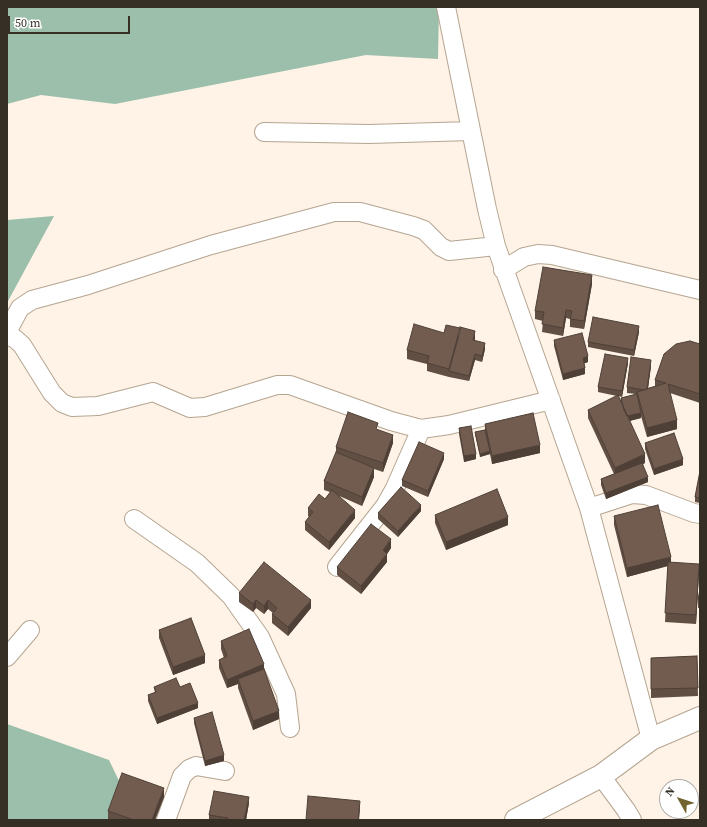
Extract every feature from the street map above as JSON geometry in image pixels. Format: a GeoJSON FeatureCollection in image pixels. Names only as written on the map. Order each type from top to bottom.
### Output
{"type":"FeatureCollection","features":[{"type":"Feature","properties":{"kind":"street"},"geometry":{"type":"LineString","coordinates":[[446,7],[487,209],[496,246],[503,270],[589,508],[651,739]]}},
{"type":"Feature","properties":{"kind":"street"},"geometry":{"type":"LineString","coordinates":[[264,132],[369,134],[471,131]]}},
{"type":"Feature","properties":{"kind":"street"},"geometry":{"type":"LineString","coordinates":[[7,332],[20,308],[32,300],[88,285],[211,245],[334,212],[360,212],[413,226],[424,230],[441,247],[449,250],[496,246]]}},
{"type":"Feature","properties":{"kind":"street"},"geometry":{"type":"LineString","coordinates":[[503,270],[524,257],[538,254],[552,254],[700,290]]}},
{"type":"Feature","properties":{"kind":"street"},"geometry":{"type":"LineString","coordinates":[[7,336],[14,338],[22,346],[52,394],[62,404],[72,407],[82,408],[98,406],[153,392],[190,408],[205,407],[277,385],[290,385],[390,421],[421,429],[449,425],[551,400]]}},
{"type":"Feature","properties":{"kind":"street"},"geometry":{"type":"LineString","coordinates":[[337,567],[385,506],[395,488],[421,429]]}},
{"type":"Feature","properties":{"kind":"street"},"geometry":{"type":"LineString","coordinates":[[589,508],[632,494],[646,495],[700,514]]}},
{"type":"Feature","properties":{"kind":"street"},"geometry":{"type":"LineString","coordinates":[[134,519],[197,563],[231,596],[260,637],[286,694],[290,728]]}},
{"type":"Feature","properties":{"kind":"street"},"geometry":{"type":"LineString","coordinates":[[7,657],[30,630]]}},
{"type":"Feature","properties":{"kind":"street"},"geometry":{"type":"LineString","coordinates":[[516,820],[601,776],[651,739],[700,718]]}},
{"type":"Feature","properties":{"kind":"street"},"geometry":{"type":"LineString","coordinates":[[166,820],[182,776],[189,769],[196,766],[225,771]]}},
{"type":"Feature","properties":{"kind":"street"},"geometry":{"type":"LineString","coordinates":[[601,776],[632,820]]}},
{"type":"Feature","properties":{"kind":"green space"},"geometry":{"type":"Polygon","coordinates":[[[7,7],[439,7],[438,59],[366,55],[115,104],[41,95],[7,104],[7,7]]]}},
{"type":"Feature","properties":{"kind":"green space"},"geometry":{"type":"Polygon","coordinates":[[[54,216],[7,303],[7,220],[54,216]]]}},
{"type":"Feature","properties":{"kind":"green space"},"geometry":{"type":"Polygon","coordinates":[[[7,724],[109,760],[135,814],[131,820],[7,820],[7,724]]]}},
{"type":"Feature","properties":{"kind":"building"},"geometry":{"type":"Polygon","coordinates":[[[543,267],[592,275],[584,321],[570,319],[572,311],[566,310],[563,328],[542,324],[544,312],[535,311],[543,267]]]}},
{"type":"Feature","properties":{"kind":"building"},"geometry":{"type":"Polygon","coordinates":[[[593,317],[639,326],[634,350],[588,342],[593,317]]]}},
{"type":"Feature","properties":{"kind":"building"},"geometry":{"type":"Polygon","coordinates":[[[414,324],[444,333],[446,325],[460,328],[449,369],[427,363],[429,356],[407,350],[414,324]]]}},
{"type":"Feature","properties":{"kind":"building"},"geometry":{"type":"Polygon","coordinates":[[[460,327],[475,331],[473,340],[485,343],[482,356],[475,354],[469,376],[449,371],[460,327]]]}},
{"type":"Feature","properties":{"kind":"building"},"geometry":{"type":"Polygon","coordinates":[[[582,333],[588,356],[583,358],[585,368],[563,374],[554,340],[582,333]]]}},
{"type":"Feature","properties":{"kind":"building"},"geometry":{"type":"Polygon","coordinates":[[[690,341],[700,344],[700,394],[668,384],[677,420],[647,428],[637,392],[666,383],[655,380],[664,354],[676,344],[690,341]]]}},
{"type":"Feature","properties":{"kind":"building"},"geometry":{"type":"Polygon","coordinates":[[[605,354],[628,358],[622,391],[598,387],[605,354]]]}},
{"type":"Feature","properties":{"kind":"building"},"geometry":{"type":"Polygon","coordinates":[[[631,357],[651,360],[647,389],[644,390],[627,387],[631,357]]]}},
{"type":"Feature","properties":{"kind":"building"},"geometry":{"type":"Polygon","coordinates":[[[637,394],[641,413],[627,416],[621,398],[637,394]]]}},
{"type":"Feature","properties":{"kind":"building"},"geometry":{"type":"Polygon","coordinates":[[[618,395],[645,454],[615,468],[588,410],[618,395]]]}},
{"type":"Feature","properties":{"kind":"building"},"geometry":{"type":"Polygon","coordinates":[[[348,412],[378,423],[376,429],[393,435],[383,463],[336,447],[348,412]]]}},
{"type":"Feature","properties":{"kind":"building"},"geometry":{"type":"Polygon","coordinates":[[[533,413],[540,445],[492,456],[485,424],[533,413]]]}},
{"type":"Feature","properties":{"kind":"building"},"geometry":{"type":"Polygon","coordinates":[[[471,426],[476,454],[464,456],[459,428],[471,426]]]}},
{"type":"Feature","properties":{"kind":"building"},"geometry":{"type":"Polygon","coordinates":[[[485,430],[490,451],[480,454],[475,432],[485,430]]]}},
{"type":"Feature","properties":{"kind":"building"},"geometry":{"type":"Polygon","coordinates":[[[674,433],[683,459],[654,469],[645,443],[674,433]]]}},
{"type":"Feature","properties":{"kind":"building"},"geometry":{"type":"Polygon","coordinates":[[[419,442],[444,453],[428,491],[402,480],[419,442]]]}},
{"type":"Feature","properties":{"kind":"building"},"geometry":{"type":"Polygon","coordinates":[[[336,452],[374,468],[362,497],[324,481],[336,452]]]}},
{"type":"Feature","properties":{"kind":"building"},"geometry":{"type":"Polygon","coordinates":[[[642,463],[648,477],[606,493],[601,479],[642,463]]]}},
{"type":"Feature","properties":{"kind":"building"},"geometry":{"type":"Polygon","coordinates":[[[700,471],[700,498],[695,497],[700,471]]]}},
{"type":"Feature","properties":{"kind":"building"},"geometry":{"type":"Polygon","coordinates":[[[401,487],[421,505],[398,531],[378,513],[401,487]]]}},
{"type":"Feature","properties":{"kind":"building"},"geometry":{"type":"Polygon","coordinates":[[[497,489],[508,517],[446,542],[435,515],[497,489]]]}},
{"type":"Feature","properties":{"kind":"building"},"geometry":{"type":"Polygon","coordinates":[[[332,490],[355,510],[329,542],[305,522],[313,512],[308,508],[319,494],[325,499],[332,490]]]}},
{"type":"Feature","properties":{"kind":"building"},"geometry":{"type":"Polygon","coordinates":[[[658,505],[671,557],[627,568],[614,516],[658,505]]]}},
{"type":"Feature","properties":{"kind":"building"},"geometry":{"type":"Polygon","coordinates":[[[371,524],[391,539],[383,550],[387,554],[361,586],[337,567],[371,524]]]}},
{"type":"Feature","properties":{"kind":"building"},"geometry":{"type":"Polygon","coordinates":[[[264,562],[311,600],[288,627],[272,614],[277,608],[268,600],[264,606],[256,600],[253,604],[239,593],[264,562]]]}},
{"type":"Feature","properties":{"kind":"building"},"geometry":{"type":"Polygon","coordinates":[[[668,562],[699,564],[696,615],[665,613],[668,562]]]}},
{"type":"Feature","properties":{"kind":"building"},"geometry":{"type":"Polygon","coordinates":[[[700,589],[700,600],[698,600],[700,589]]]}},
{"type":"Feature","properties":{"kind":"building"},"geometry":{"type":"Polygon","coordinates":[[[191,618],[205,655],[173,667],[159,630],[191,618]]]}},
{"type":"Feature","properties":{"kind":"building"},"geometry":{"type":"Polygon","coordinates":[[[249,629],[264,664],[227,680],[219,660],[227,656],[221,641],[249,629]]]}},
{"type":"Feature","properties":{"kind":"building"},"geometry":{"type":"Polygon","coordinates":[[[697,656],[698,688],[651,689],[651,658],[697,656]]]}},
{"type":"Feature","properties":{"kind":"building"},"geometry":{"type":"Polygon","coordinates":[[[264,669],[279,711],[253,721],[238,679],[264,669]]]}},
{"type":"Feature","properties":{"kind":"building"},"geometry":{"type":"Polygon","coordinates":[[[176,678],[180,687],[190,683],[198,703],[157,718],[148,695],[156,692],[154,687],[176,678]]]}},
{"type":"Feature","properties":{"kind":"building"},"geometry":{"type":"Polygon","coordinates":[[[212,712],[224,755],[205,761],[194,718],[212,712]]]}},
{"type":"Feature","properties":{"kind":"building"},"geometry":{"type":"Polygon","coordinates":[[[122,773],[164,788],[152,820],[134,820],[108,811],[122,773]]]}},
{"type":"Feature","properties":{"kind":"building"},"geometry":{"type":"Polygon","coordinates":[[[214,791],[249,797],[244,820],[228,820],[228,818],[209,815],[214,791]]]}},
{"type":"Feature","properties":{"kind":"building"},"geometry":{"type":"Polygon","coordinates":[[[308,796],[360,801],[358,820],[306,820],[308,796]]]}}]}
